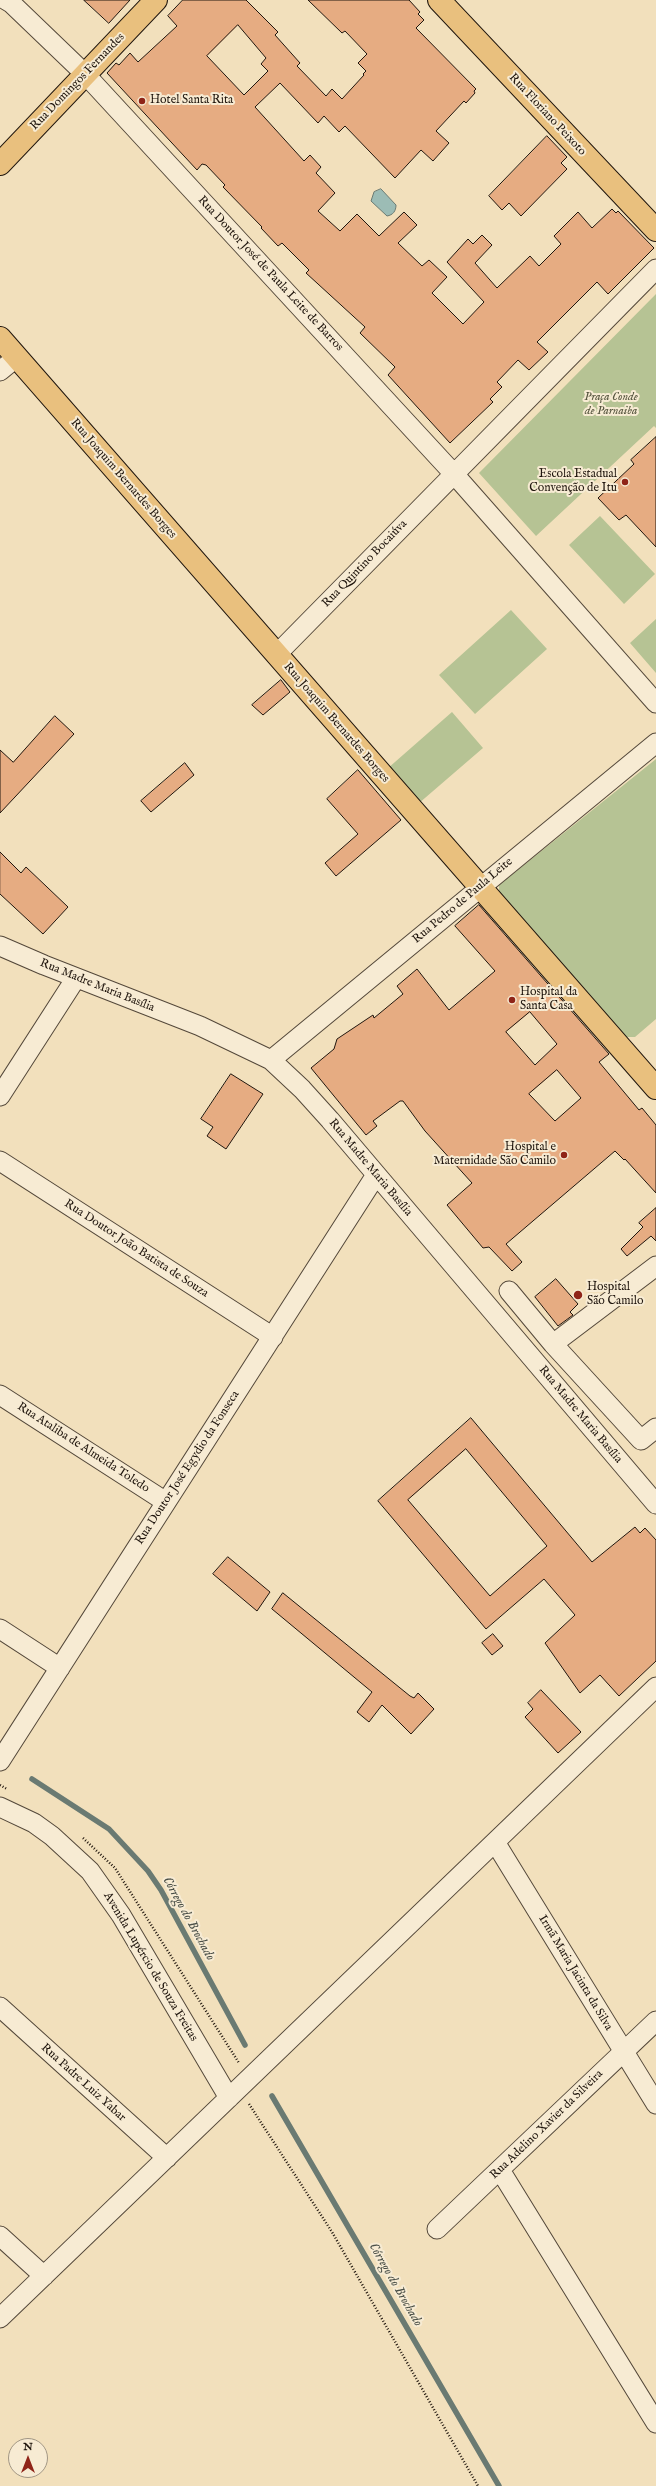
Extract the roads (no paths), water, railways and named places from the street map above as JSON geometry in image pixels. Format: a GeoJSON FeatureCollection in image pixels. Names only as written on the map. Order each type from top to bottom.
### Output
{"type":"FeatureCollection","features":[{"type":"Feature","properties":{"kind":"main road","name":"Rua Domingos Fernandes"},"geometry":{"type":"LineString","coordinates":[[0,164],[156,0]]}},
{"type":"Feature","properties":{"kind":"main road","name":"Rua Floriano Peixoto"},"geometry":{"type":"LineString","coordinates":[[439,0],[656,230]]}},
{"type":"Feature","properties":{"kind":"main road","name":"Rua Joaquim Bernardes Borges"},"geometry":{"type":"LineString","coordinates":[[0,338],[656,1088]]}},
{"type":"Feature","properties":{"kind":"street","name":"Rua Doutor José de Paula Leite de Barros"},"geometry":{"type":"LineString","coordinates":[[6,0],[12,2],[85,74],[454,474]]}},
{"type":"Feature","properties":{"kind":"street"},"geometry":{"type":"LineString","coordinates":[[656,269],[454,474],[656,703]]}},
{"type":"Feature","properties":{"kind":"street"},"geometry":{"type":"LineString","coordinates":[[0,371],[17,357]]}},
{"type":"Feature","properties":{"kind":"street","name":"Rua Quintino Bocaiúva"},"geometry":{"type":"LineString","coordinates":[[276,655],[454,474]]}},
{"type":"Feature","properties":{"kind":"street","name":"Rua Pedro de Paula Leite"},"geometry":{"type":"LineString","coordinates":[[271,1060],[479,887],[656,743]]}},
{"type":"Feature","properties":{"kind":"street","name":"Rua Madre Maria Basília"},"geometry":{"type":"LineString","coordinates":[[0,946],[76,978],[200,1026],[271,1060],[302,1089],[656,1504]]}},
{"type":"Feature","properties":{"kind":"street"},"geometry":{"type":"LineString","coordinates":[[0,1096],[76,978]]}},
{"type":"Feature","properties":{"kind":"street","name":"Rua Doutor João Batista de Souza"},"geometry":{"type":"LineString","coordinates":[[0,1161],[273,1337]]}},
{"type":"Feature","properties":{"kind":"street","name":"Rua Doutor José Egydio da Fonseca"},"geometry":{"type":"LineString","coordinates":[[0,1762],[376,1175]]}},
{"type":"Feature","properties":{"kind":"street"},"geometry":{"type":"LineString","coordinates":[[553,1344],[656,1266]]}},
{"type":"Feature","properties":{"kind":"street"},"geometry":{"type":"LineString","coordinates":[[509,1291],[553,1344],[641,1440],[656,1428]]}},
{"type":"Feature","properties":{"kind":"street","name":"Rua Ataliba de Almeida Toledo"},"geometry":{"type":"LineString","coordinates":[[0,1395],[166,1502]]}},
{"type":"Feature","properties":{"kind":"street"},"geometry":{"type":"LineString","coordinates":[[0,1629],[60,1668]]}},
{"type":"Feature","properties":{"kind":"street"},"geometry":{"type":"LineString","coordinates":[[0,2318],[656,1687]]}},
{"type":"Feature","properties":{"kind":"street","name":"Avenida Lupércio de Souza Freitas"},"geometry":{"type":"LineString","coordinates":[[0,1807],[34,1823],[52,1836],[90,1871],[121,1915],[229,2098]]}},
{"type":"Feature","properties":{"kind":"street","name":"Irmã Maria Jacinta da Silva"},"geometry":{"type":"LineString","coordinates":[[495,1842],[656,2104]]}},
{"type":"Feature","properties":{"kind":"street","name":"Rua Padre Luiz Yabar"},"geometry":{"type":"LineString","coordinates":[[0,2007],[167,2158]]}},
{"type":"Feature","properties":{"kind":"street","name":"Rua Adelino Xavier da Silveira"},"geometry":{"type":"LineString","coordinates":[[437,2229],[656,2020]]}},
{"type":"Feature","properties":{"kind":"street"},"geometry":{"type":"LineString","coordinates":[[500,2170],[656,2423]]}},
{"type":"Feature","properties":{"kind":"street"},"geometry":{"type":"LineString","coordinates":[[0,2236],[44,2276]]}},
{"type":"Feature","properties":{"kind":"water"},"geometry":{"type":"Polygon","coordinates":[[[381,189],[396,205],[394,212],[391,215],[387,216],[371,201],[374,192],[381,189]]]}},
{"type":"Feature","properties":{"kind":"waterway","name":"Córrego do Brochado"},"geometry":{"type":"LineString","coordinates":[[32,1779],[109,1829],[148,1871],[161,1890],[245,2045]]}},
{"type":"Feature","properties":{"kind":"waterway","name":"Córrego do Brochado"},"geometry":{"type":"LineString","coordinates":[[272,2096],[499,2486]]}},
{"type":"Feature","properties":{"kind":"place","name":"Hotel Santa Rita"},"geometry":{"type":"Point","coordinates":[142,101]}},
{"type":"Feature","properties":{"kind":"place","name":"Escola Estadual Convenção de Itu"},"geometry":{"type":"Point","coordinates":[625,482]}},
{"type":"Feature","properties":{"kind":"place","name":"Hospital da Santa Casa"},"geometry":{"type":"Point","coordinates":[512,1000]}},
{"type":"Feature","properties":{"kind":"place","name":"Hospital e Maternidade São Camilo"},"geometry":{"type":"Point","coordinates":[564,1155]}},
{"type":"Feature","properties":{"kind":"place","name":"Hospital São Camilo"},"geometry":{"type":"Point","coordinates":[578,1295]}},
{"type":"Feature","properties":{"kind":"park label","name":"Praça Conde de Parnaiba"},"geometry":{"type":"Point","coordinates":[611,405]}}]}
